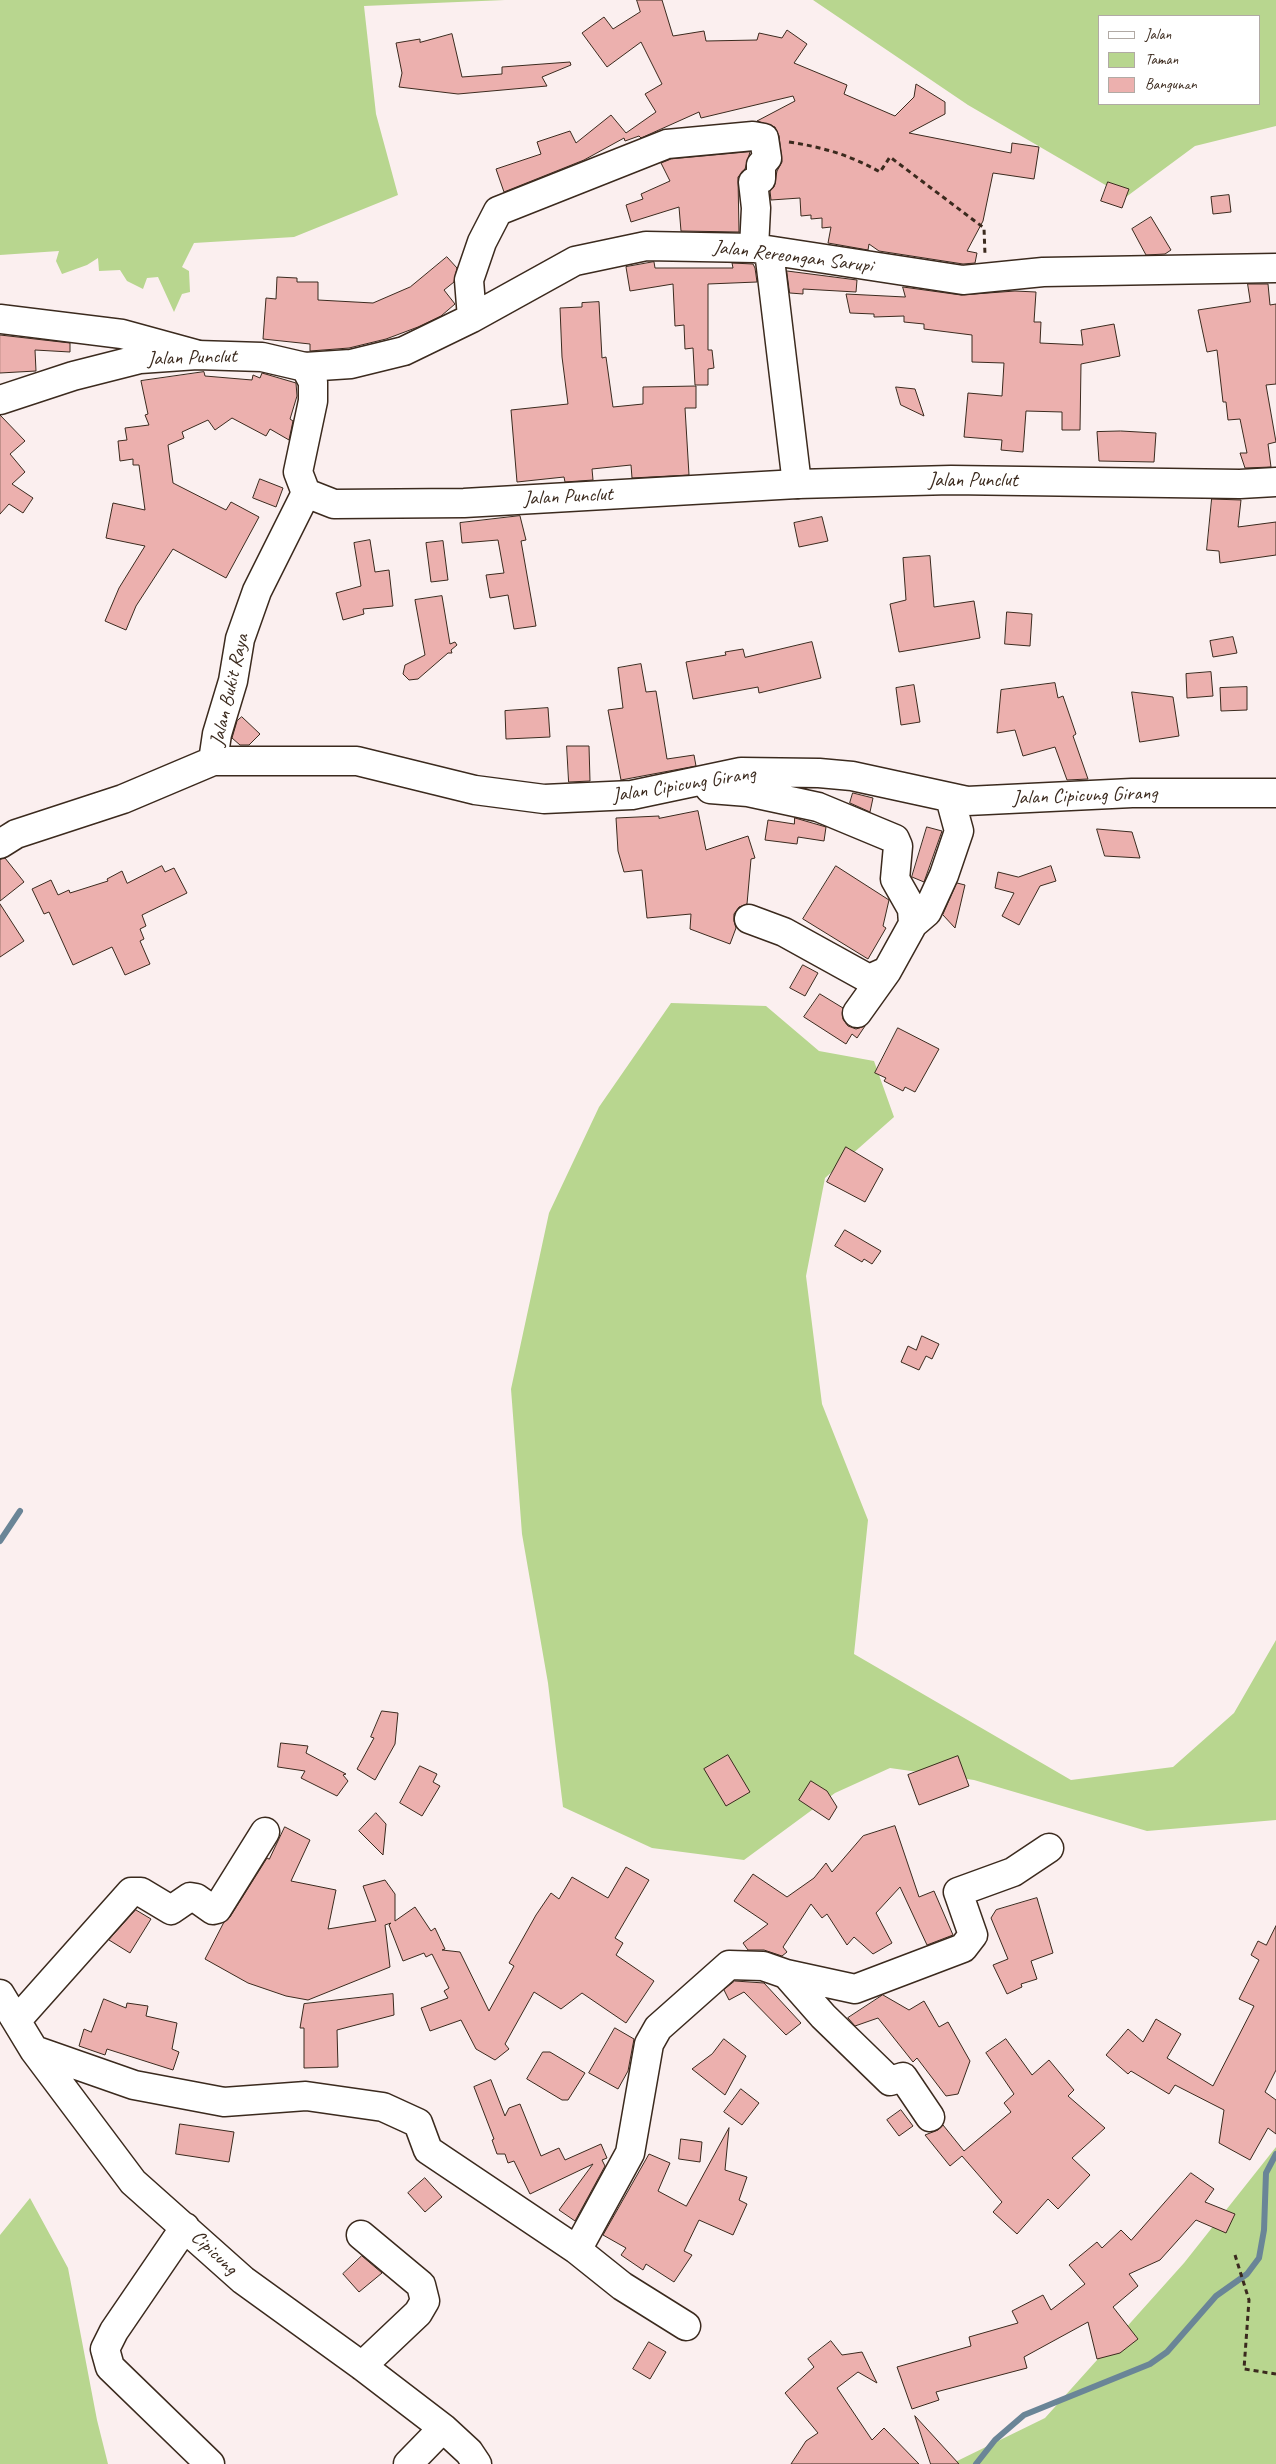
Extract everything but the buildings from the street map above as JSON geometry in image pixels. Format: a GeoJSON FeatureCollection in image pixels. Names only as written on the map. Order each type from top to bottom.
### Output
{"type":"FeatureCollection","features":[{"type":"Feature","properties":{"kind":"street"},"geometry":{"type":"LineString","coordinates":[[472,318],[469,280],[482,242],[498,211],[667,144],[753,136],[764,138],[767,158],[761,165],[761,179],[753,182],[761,249],[798,484]]}},
{"type":"Feature","properties":{"kind":"street","name":"Jalan Rereongan Sarupi"},"geometry":{"type":"LineString","coordinates":[[305,367],[352,364],[404,351],[472,318],[575,261],[646,246],[761,249],[963,280],[1043,272],[1276,268]]}},
{"type":"Feature","properties":{"kind":"street"},"geometry":{"type":"LineString","coordinates":[[0,319],[122,334],[197,355]]}},
{"type":"Feature","properties":{"kind":"street","name":"Jalan Punclut"},"geometry":{"type":"LineString","coordinates":[[0,400],[73,376],[140,359],[197,355],[262,357],[305,367]]}},
{"type":"Feature","properties":{"kind":"street"},"geometry":{"type":"LineString","coordinates":[[305,367],[313,382],[313,401],[298,472],[306,493]]}},
{"type":"Feature","properties":{"kind":"street","name":"Jalan Punclut"},"geometry":{"type":"LineString","coordinates":[[306,493],[334,504],[464,503],[798,484],[952,480],[1240,484],[1276,482]]}},
{"type":"Feature","properties":{"kind":"street","name":"Jalan Bukit Raya"},"geometry":{"type":"LineString","coordinates":[[0,844],[16,834],[123,799],[213,761],[217,734],[234,681],[240,639],[257,592],[306,493]]}},
{"type":"Feature","properties":{"kind":"street","name":"Jalan Cipicung Girang"},"geometry":{"type":"LineString","coordinates":[[213,761],[357,761],[475,790],[544,799],[632,795],[741,772],[819,773],[852,776],[967,801],[1132,794],[1276,793]]}},
{"type":"Feature","properties":{"kind":"street"},"geometry":{"type":"LineString","coordinates":[[676,786],[748,792],[818,807],[895,839],[898,846],[895,879],[912,909],[913,924]]}},
{"type":"Feature","properties":{"kind":"street"},"geometry":{"type":"LineString","coordinates":[[857,1013],[887,972],[913,924],[927,912],[944,875],[959,831],[950,798]]}},
{"type":"Feature","properties":{"kind":"street"},"geometry":{"type":"LineString","coordinates":[[749,919],[784,932],[869,979],[887,972]]}},
{"type":"Feature","properties":{"kind":"street"},"geometry":{"type":"LineString","coordinates":[[17,2020],[131,1892],[141,1892],[170,1910],[190,1897],[196,1898],[213,1910],[217,1909],[265,1832]]}},
{"type":"Feature","properties":{"kind":"street"},"geometry":{"type":"LineString","coordinates":[[577,2250],[630,2153],[649,2044],[658,2028],[729,1965],[763,1966],[786,1974],[855,1988],[964,1948],[973,1935],[958,1892],[1012,1872],[1050,1848]]}},
{"type":"Feature","properties":{"kind":"street"},"geometry":{"type":"LineString","coordinates":[[786,1974],[823,2016],[890,2081],[903,2078],[930,2117]]}},
{"type":"Feature","properties":{"kind":"street","name":"Cipicung"},"geometry":{"type":"LineString","coordinates":[[0,1994],[34,2050],[133,2182],[243,2280],[362,2366],[443,2428],[469,2452],[477,2464]]}},
{"type":"Feature","properties":{"kind":"street"},"geometry":{"type":"LineString","coordinates":[[34,2050],[134,2085],[224,2102],[306,2096],[383,2107],[418,2122],[428,2150],[577,2250],[622,2286],[686,2326]]}},
{"type":"Feature","properties":{"kind":"street"},"geometry":{"type":"LineString","coordinates":[[185,2227],[114,2331],[105,2349],[110,2368],[210,2464]]}},
{"type":"Feature","properties":{"kind":"street"},"geometry":{"type":"LineString","coordinates":[[361,2235],[421,2285],[425,2301],[418,2313],[362,2366]]}},
{"type":"Feature","properties":{"kind":"street"},"geometry":{"type":"LineString","coordinates":[[408,2464],[443,2428]]}},
{"type":"Feature","properties":{"kind":"path"},"geometry":{"type":"LineString","coordinates":[[764,138],[830,149],[854,158],[880,172],[890,157],[984,228],[986,278]]}},
{"type":"Feature","properties":{"kind":"path"},"geometry":{"type":"LineString","coordinates":[[1236,2255],[1249,2300],[1244,2369],[1276,2374]]}},
{"type":"Feature","properties":{"kind":"green space"},"geometry":{"type":"Polygon","coordinates":[[[0,0],[505,0],[364,6],[376,114],[398,195],[294,237],[194,243],[182,267],[189,271],[190,292],[182,294],[174,312],[158,277],[147,278],[143,289],[127,281],[120,270],[99,271],[98,258],[87,265],[62,274],[56,261],[59,251],[0,255],[0,0]]]}},
{"type":"Feature","properties":{"kind":"green space"},"geometry":{"type":"Polygon","coordinates":[[[813,0],[1276,0],[1276,126],[1195,146],[1126,197],[968,105],[813,0]]]}},
{"type":"Feature","properties":{"kind":"green space"},"geometry":{"type":"Polygon","coordinates":[[[671,1003],[766,1006],[819,1051],[874,1061],[894,1117],[825,1178],[806,1276],[822,1404],[868,1520],[854,1654],[1071,1780],[1173,1767],[1234,1713],[1276,1640],[1276,1820],[1147,1831],[974,1780],[890,1768],[835,1793],[744,1860],[652,1848],[563,1807],[548,1683],[522,1534],[511,1389],[549,1213],[599,1107],[671,1003]]]}},
{"type":"Feature","properties":{"kind":"green space"},"geometry":{"type":"Polygon","coordinates":[[[1276,2147],[1276,2464],[951,2464],[1045,2418],[1184,2263],[1276,2147]]]}},
{"type":"Feature","properties":{"kind":"green space"},"geometry":{"type":"Polygon","coordinates":[[[30,2198],[68,2268],[97,2420],[108,2464],[0,2464],[0,2235],[30,2198]]]}},
{"type":"Feature","properties":{"kind":"waterway"},"geometry":{"type":"LineString","coordinates":[[0,1541],[20,1511]]}},
{"type":"Feature","properties":{"kind":"waterway"},"geometry":{"type":"LineString","coordinates":[[976,2464],[995,2440],[1024,2415],[1150,2364],[1167,2352],[1216,2296],[1247,2274],[1259,2258],[1264,2230],[1266,2173],[1276,2154]]}}]}
